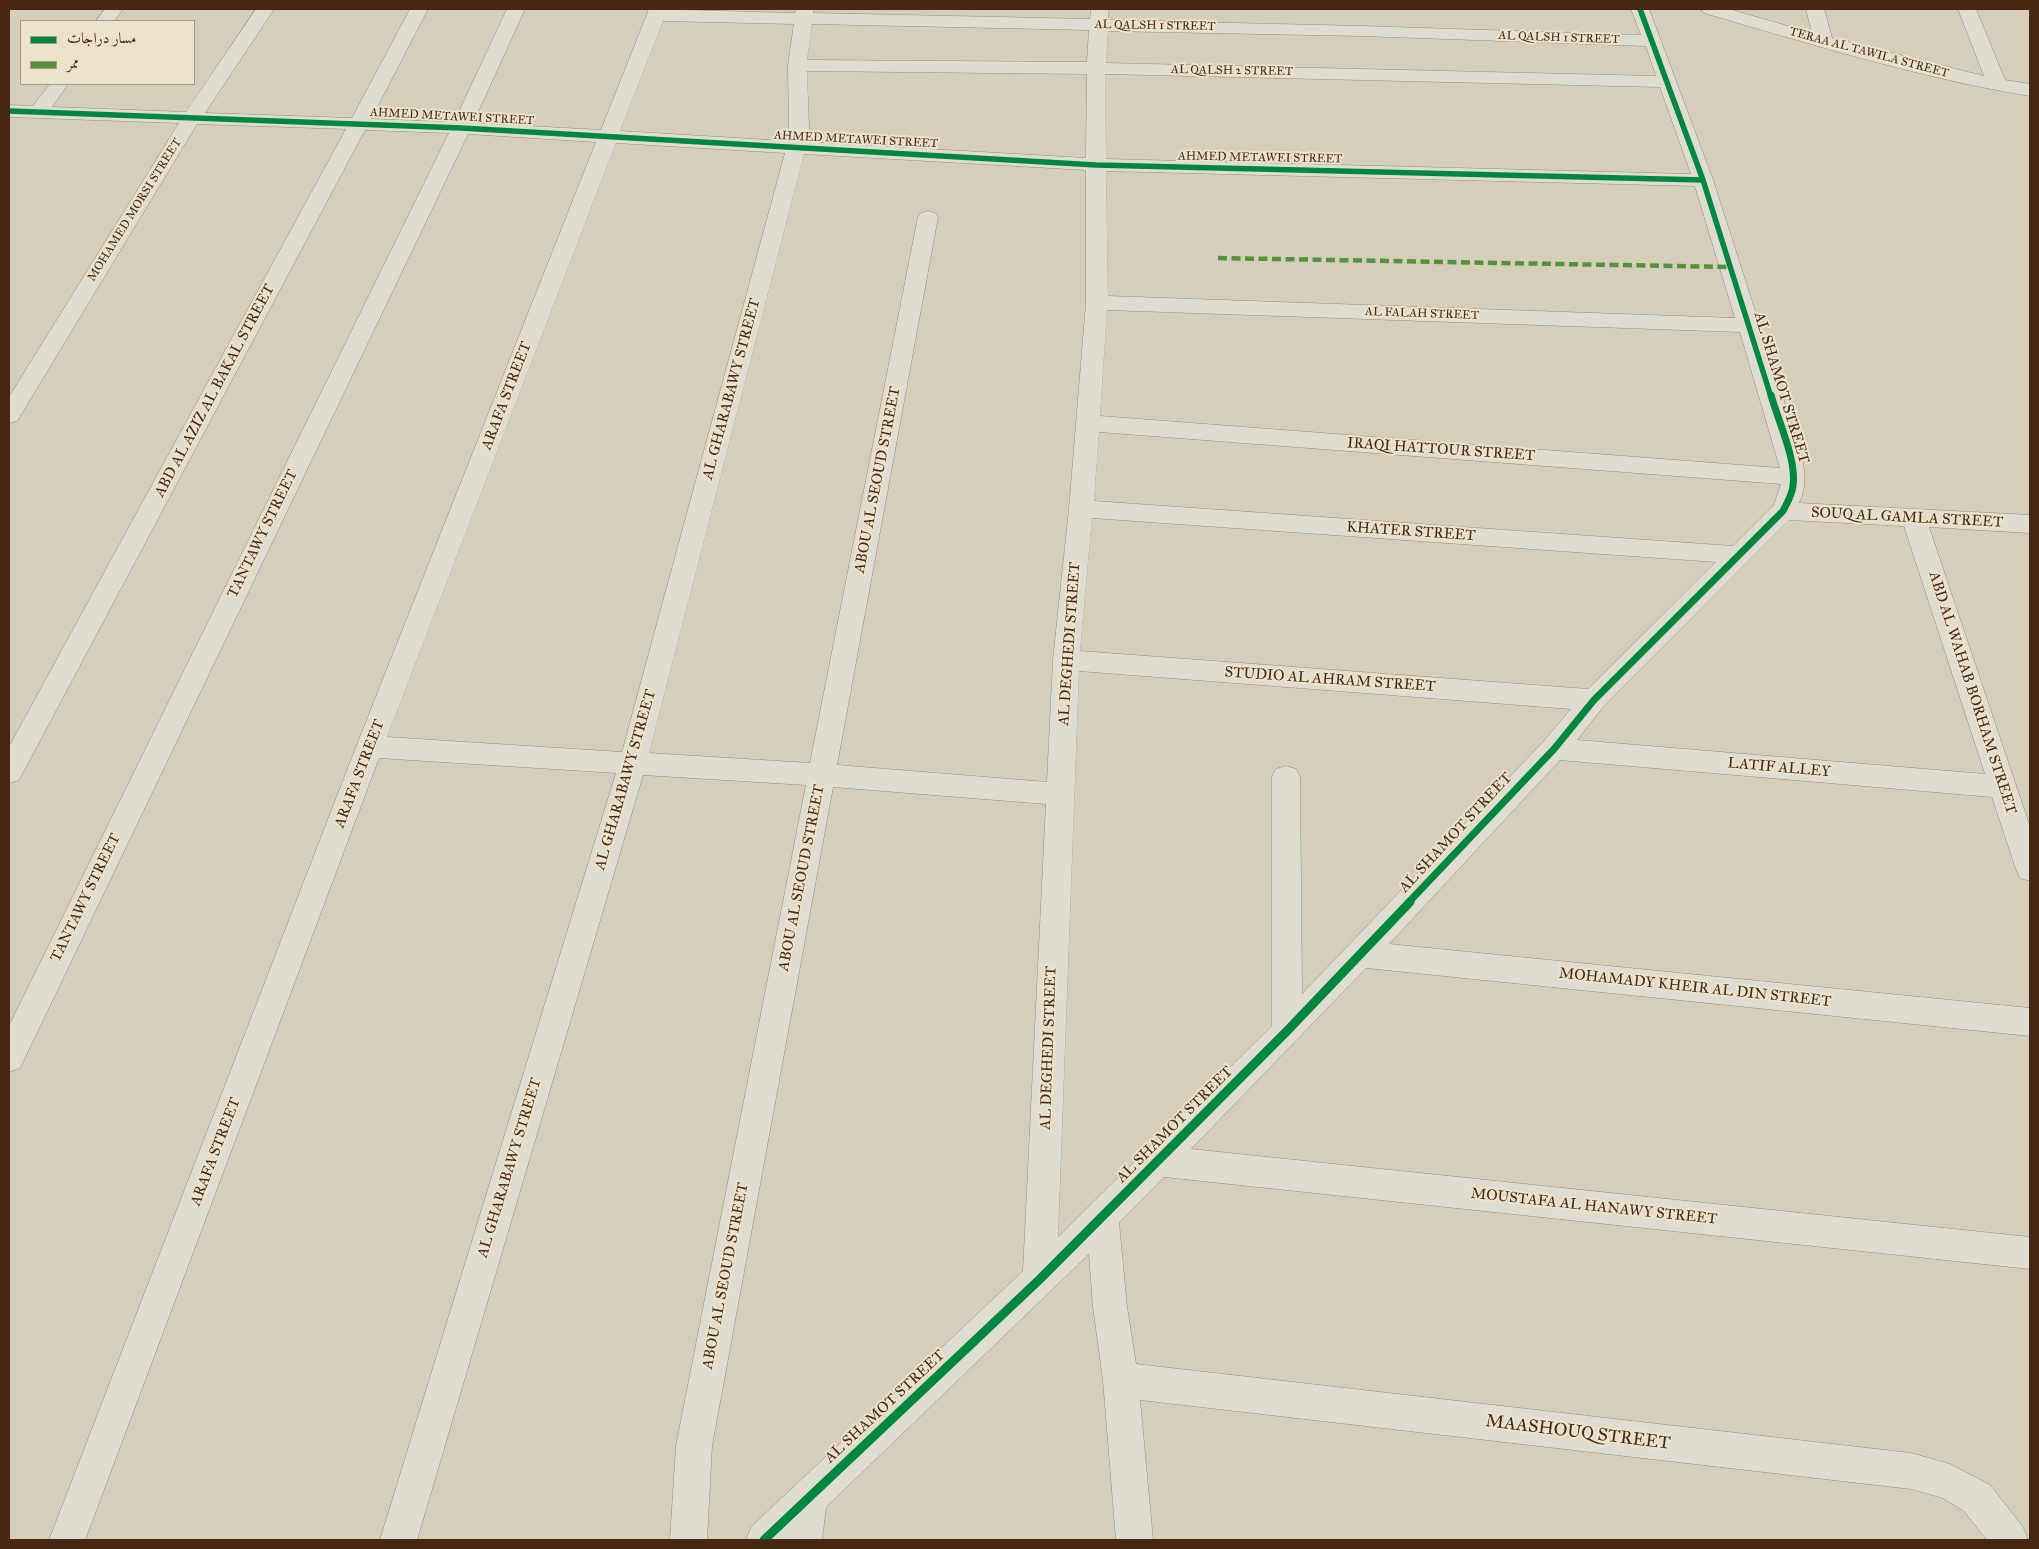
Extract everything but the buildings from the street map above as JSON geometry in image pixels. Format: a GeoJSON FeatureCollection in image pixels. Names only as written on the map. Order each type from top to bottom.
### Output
{"type":"FeatureCollection","features":[{"type":"Feature","properties":{"kind":"street"},"geometry":{"type":"LineString","coordinates":[[106,20],[114,9]]}},
{"type":"Feature","properties":{"kind":"street","name":"MOHAMED MORSI STREET"},"geometry":{"type":"LineString","coordinates":[[9,415],[192,117],[265,9]]}},
{"type":"Feature","properties":{"kind":"street","name":"ABD AL AZIZ AL BAKAL STREET"},"geometry":{"type":"LineString","coordinates":[[9,772],[359,124],[419,9]]}},
{"type":"Feature","properties":{"kind":"street","name":"TANTAWY STREET"},"geometry":{"type":"LineString","coordinates":[[9,1058],[461,128],[516,9]]}},
{"type":"Feature","properties":{"kind":"street","name":"AL SHAMOT STREET"},"geometry":{"type":"LineString","coordinates":[[764,1540],[1040,1279],[1287,1031],[1554,749],[1594,700],[1784,511],[1793,493],[1794,477],[1789,454],[1702,180],[1640,9]]}},
{"type":"Feature","properties":{"kind":"street","name":"TERAA AL TAWILA STREET"},"geometry":{"type":"LineString","coordinates":[[1710,9],[1824,42],[1997,84],[2030,90]]}},
{"type":"Feature","properties":{"kind":"street"},"geometry":{"type":"LineString","coordinates":[[1815,9],[1824,42]]}},
{"type":"Feature","properties":{"kind":"street"},"geometry":{"type":"LineString","coordinates":[[1967,9],[1997,84]]}},
{"type":"Feature","properties":{"kind":"street","name":"AL QALSH 1 STREET"},"geometry":{"type":"LineString","coordinates":[[657,12],[1099,17],[1653,41]]}},
{"type":"Feature","properties":{"kind":"street","name":"ARAFA STREET"},"geometry":{"type":"LineString","coordinates":[[67,1540],[370,747],[657,12]]}},
{"type":"Feature","properties":{"kind":"street","name":"AL GHARABAWY STREET"},"geometry":{"type":"LineString","coordinates":[[398,1540],[633,762],[796,147],[798,128],[797,65],[804,14]]}},
{"type":"Feature","properties":{"kind":"street","name":"AL DEGHEDI STREET"},"geometry":{"type":"LineString","coordinates":[[1040,1279],[1066,660],[1081,509],[1097,303],[1096,68],[1099,17]]}},
{"type":"Feature","properties":{"kind":"street","name":"AL QALSH 2 STREET"},"geometry":{"type":"LineString","coordinates":[[797,65],[1096,68],[1667,82]]}},
{"type":"Feature","properties":{"kind":"street"},"geometry":{"type":"LineString","coordinates":[[39,112],[58,85]]}},
{"type":"Feature","properties":{"kind":"street","name":"AHMED METAWEI STREET"},"geometry":{"type":"LineString","coordinates":[[9,111],[608,135],[1096,165],[1702,180]]}},
{"type":"Feature","properties":{"kind":"street","name":"ABOU AL SEOUD STREET"},"geometry":{"type":"LineString","coordinates":[[688,1540],[694,1446],[928,217]]}},
{"type":"Feature","properties":{"kind":"street","name":"AL FALAH STREET"},"geometry":{"type":"LineString","coordinates":[[1097,303],[1748,325]]}},
{"type":"Feature","properties":{"kind":"street","name":"IRAQI HATTOUR STREET"},"geometry":{"type":"LineString","coordinates":[[1088,423],[1794,477]]}},
{"type":"Feature","properties":{"kind":"street","name":"KHATER STREET"},"geometry":{"type":"LineString","coordinates":[[1081,509],[1740,555]]}},
{"type":"Feature","properties":{"kind":"street","name":"SOUQ AL GAMLA STREET"},"geometry":{"type":"LineString","coordinates":[[1784,511],[2030,524]]}},
{"type":"Feature","properties":{"kind":"street","name":"ABD AL WAHAB BORHAM STREET"},"geometry":{"type":"LineString","coordinates":[[1913,517],[2030,869]]}},
{"type":"Feature","properties":{"kind":"street","name":"STUDIO AL AHRAM STREET"},"geometry":{"type":"LineString","coordinates":[[1066,660],[1594,700]]}},
{"type":"Feature","properties":{"kind":"street"},"geometry":{"type":"LineString","coordinates":[[370,747],[633,762],[1060,794]]}},
{"type":"Feature","properties":{"kind":"street","name":"LATIF ALLEY"},"geometry":{"type":"LineString","coordinates":[[1554,749],[2003,787]]}},
{"type":"Feature","properties":{"kind":"street"},"geometry":{"type":"LineString","coordinates":[[1286,777],[1287,1031]]}},
{"type":"Feature","properties":{"kind":"street","name":"MOHAMADY KHEIR AL DIN STREET"},"geometry":{"type":"LineString","coordinates":[[1360,954],[2030,1022]]}},
{"type":"Feature","properties":{"kind":"street","name":"MOUSTAFA AL HANAWY STREET"},"geometry":{"type":"LineString","coordinates":[[1157,1161],[2030,1253]]}},
{"type":"Feature","properties":{"kind":"street"},"geometry":{"type":"LineString","coordinates":[[1102,1217],[1110,1307],[1120,1380],[1134,1540]]}},
{"type":"Feature","properties":{"kind":"street","name":"MAASHOUQ STREET"},"geometry":{"type":"LineString","coordinates":[[1120,1380],[1911,1471],[1950,1482],[1977,1498],[2010,1540]]}},
{"type":"Feature","properties":{"kind":"street"},"geometry":{"type":"LineString","coordinates":[[804,1540],[808,1500]]}},
{"type":"Feature","properties":{"kind":"marked path"},"geometry":{"type":"LineString","coordinates":[[1218,258],[1730,267]]}},
{"type":"Feature","properties":{"kind":"cycle path"},"geometry":{"type":"LineString","coordinates":[[764,1540],[1040,1279],[1287,1031],[1554,749],[1594,700],[1783,511],[1791,495],[1794,483],[1789,454],[1703,180],[1640,9]]}},
{"type":"Feature","properties":{"kind":"cycle path"},"geometry":{"type":"LineString","coordinates":[[9,111],[461,128],[1096,165],[1703,180]]}}]}
